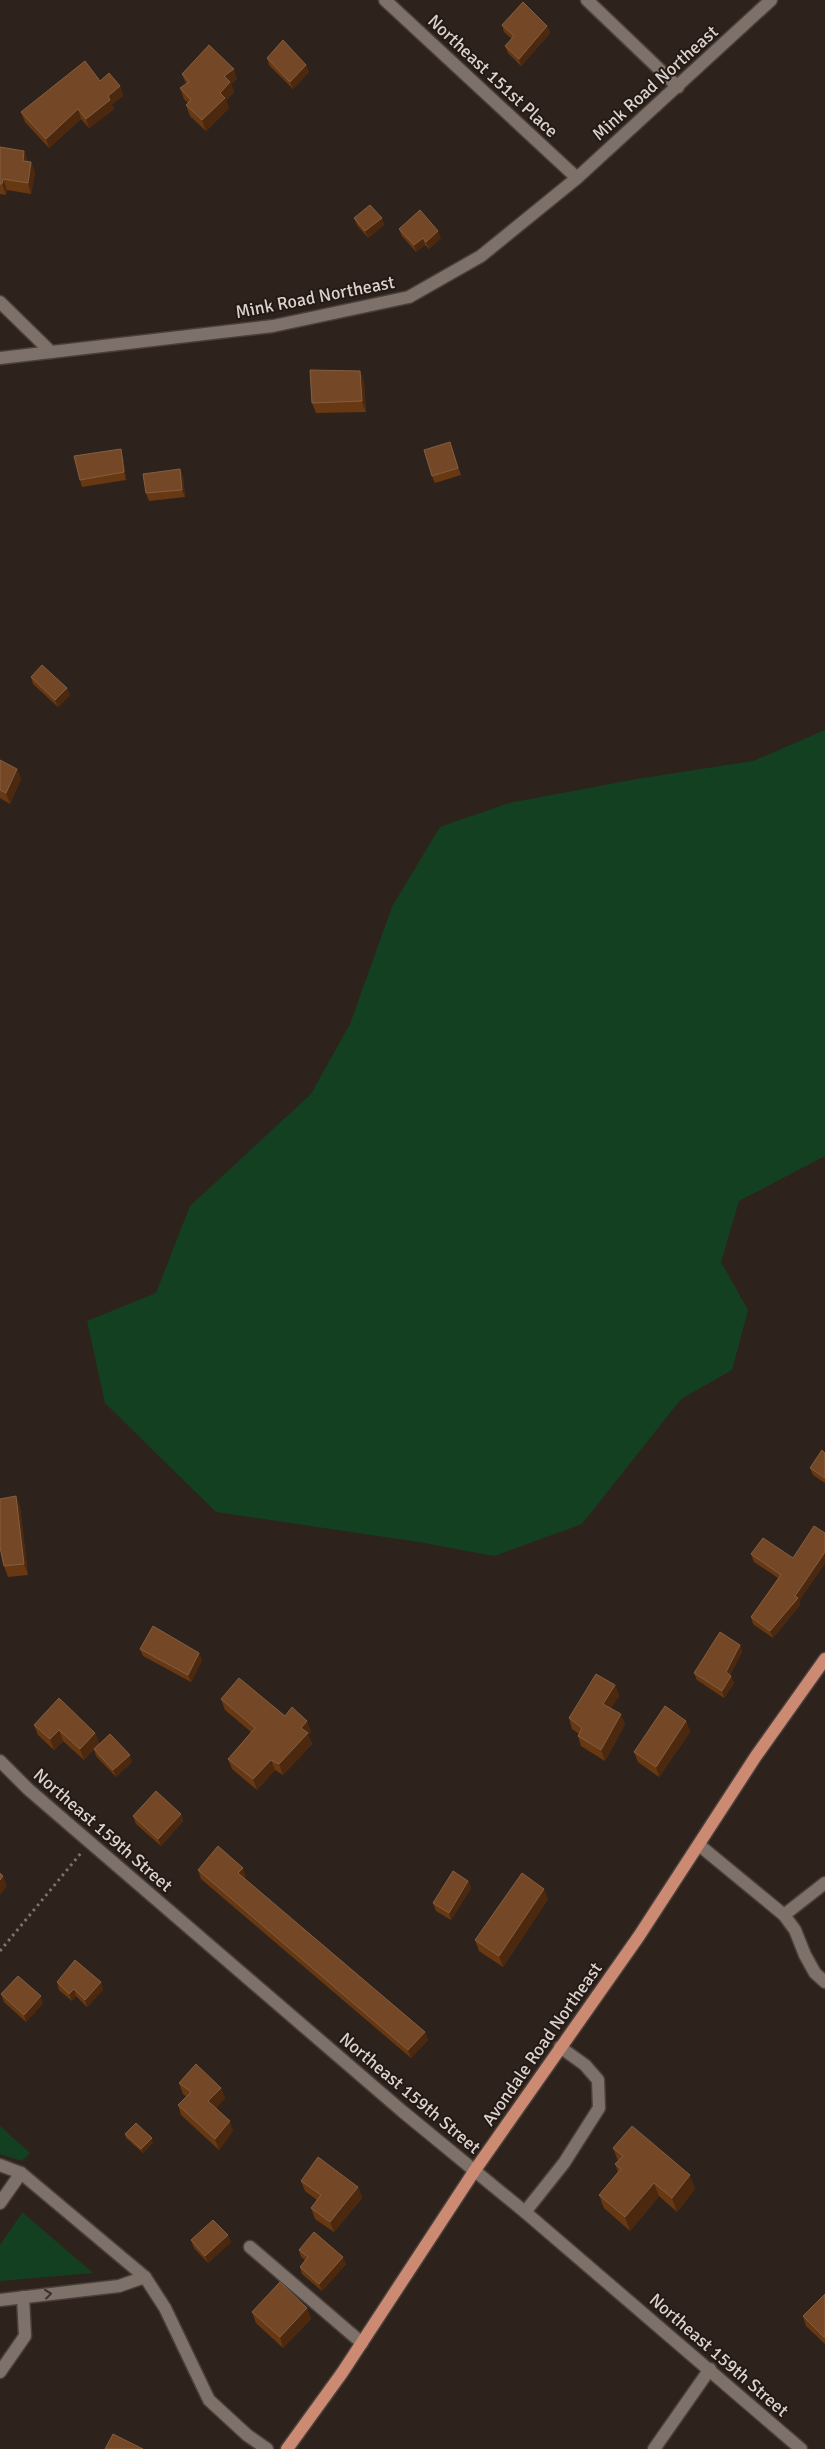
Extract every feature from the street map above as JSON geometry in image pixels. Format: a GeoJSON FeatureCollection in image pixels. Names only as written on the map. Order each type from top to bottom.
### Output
{"type":"FeatureCollection","features":[{"type":"Feature","properties":{"kind":"main road","name":"Avondale Road Northeast"},"geometry":{"type":"LineString","coordinates":[[288,2449],[362,2343],[475,2170],[634,1944],[756,1756],[825,1659]]}},
{"type":"Feature","properties":{"kind":"street","name":"Northeast 151st Place"},"geometry":{"type":"LineString","coordinates":[[385,0],[577,178]]}},
{"type":"Feature","properties":{"kind":"street"},"geometry":{"type":"LineString","coordinates":[[586,0],[678,87]]}},
{"type":"Feature","properties":{"kind":"street","name":"Mink Road Northeast"},"geometry":{"type":"LineString","coordinates":[[0,358],[273,326],[409,297],[481,256],[577,178],[771,0]]}},
{"type":"Feature","properties":{"kind":"street"},"geometry":{"type":"LineString","coordinates":[[0,302],[51,352]]}},
{"type":"Feature","properties":{"kind":"street","name":"Northeast 159th Street"},"geometry":{"type":"LineString","coordinates":[[0,1761],[28,1789],[90,1840],[394,2104],[525,2212],[801,2449]]}},
{"type":"Feature","properties":{"kind":"street"},"geometry":{"type":"LineString","coordinates":[[699,1845],[784,1915],[795,1930],[815,1973],[825,1982]]}},
{"type":"Feature","properties":{"kind":"street"},"geometry":{"type":"LineString","coordinates":[[784,1915],[825,1883]]}},
{"type":"Feature","properties":{"kind":"street"},"geometry":{"type":"LineString","coordinates":[[525,2212],[564,2163],[599,2108],[598,2080],[585,2065],[560,2048]]}},
{"type":"Feature","properties":{"kind":"street"},"geometry":{"type":"LineString","coordinates":[[0,2165],[22,2173],[145,2277],[165,2308],[208,2400],[247,2435],[266,2449]]}},
{"type":"Feature","properties":{"kind":"street"},"geometry":{"type":"LineString","coordinates":[[0,2203],[22,2173]]}},
{"type":"Feature","properties":{"kind":"street"},"geometry":{"type":"LineString","coordinates":[[250,2247],[362,2343]]}},
{"type":"Feature","properties":{"kind":"street"},"geometry":{"type":"LineString","coordinates":[[0,2300],[119,2286],[145,2277]]}},
{"type":"Feature","properties":{"kind":"street"},"geometry":{"type":"LineString","coordinates":[[0,2372],[25,2336],[23,2297]]}},
{"type":"Feature","properties":{"kind":"street"},"geometry":{"type":"LineString","coordinates":[[654,2449],[710,2369]]}},
{"type":"Feature","properties":{"kind":"path"},"geometry":{"type":"LineString","coordinates":[[0,1951],[79,1857],[90,1840]]}},
{"type":"Feature","properties":{"kind":"green space"},"geometry":{"type":"Polygon","coordinates":[[[825,730],[825,1156],[739,1201],[721,1262],[748,1310],[732,1370],[681,1399],[582,1524],[494,1556],[419,1542],[216,1512],[105,1403],[87,1321],[156,1293],[190,1206],[311,1094],[350,1024],[392,907],[440,827],[509,803],[637,779],[753,761],[825,730]]]}},
{"type":"Feature","properties":{"kind":"green space"},"geometry":{"type":"Polygon","coordinates":[[[0,2126],[30,2153],[22,2161],[0,2154],[0,2126]]]}},
{"type":"Feature","properties":{"kind":"green space"},"geometry":{"type":"Polygon","coordinates":[[[22,2213],[93,2273],[0,2281],[0,2245],[22,2213]]]}},
{"type":"Feature","properties":{"kind":"building"},"geometry":{"type":"Polygon","coordinates":[[[523,2],[547,26],[519,59],[505,46],[514,36],[502,25],[523,2]]]}},
{"type":"Feature","properties":{"kind":"building"},"geometry":{"type":"Polygon","coordinates":[[[283,40],[306,65],[290,82],[267,58],[283,40]]]}},
{"type":"Feature","properties":{"kind":"building"},"geometry":{"type":"Polygon","coordinates":[[[209,45],[234,69],[224,76],[230,82],[220,93],[225,98],[202,120],[186,105],[191,100],[180,88],[189,82],[182,74],[209,45]]]}},
{"type":"Feature","properties":{"kind":"building"},"geometry":{"type":"Polygon","coordinates":[[[85,61],[100,81],[109,73],[120,86],[108,96],[110,100],[86,119],[78,109],[46,139],[21,112],[85,61]]]}},
{"type":"Feature","properties":{"kind":"building"},"geometry":{"type":"Polygon","coordinates":[[[0,147],[24,151],[23,161],[31,162],[28,183],[3,179],[2,184],[0,184],[0,147]]]}},
{"type":"Feature","properties":{"kind":"building"},"geometry":{"type":"Polygon","coordinates":[[[370,205],[382,218],[365,231],[354,218],[370,205]]]}},
{"type":"Feature","properties":{"kind":"building"},"geometry":{"type":"Polygon","coordinates":[[[420,210],[438,231],[426,242],[423,238],[414,245],[399,229],[420,210]]]}},
{"type":"Feature","properties":{"kind":"building"},"geometry":{"type":"Polygon","coordinates":[[[310,370],[360,371],[362,401],[312,403],[310,370]]]}},
{"type":"Feature","properties":{"kind":"building"},"geometry":{"type":"Polygon","coordinates":[[[450,442],[458,468],[432,476],[424,450],[450,442]]]}},
{"type":"Feature","properties":{"kind":"building"},"geometry":{"type":"Polygon","coordinates":[[[121,449],[124,472],[80,480],[74,456],[121,449]]]}},
{"type":"Feature","properties":{"kind":"building"},"geometry":{"type":"Polygon","coordinates":[[[180,469],[182,490],[146,493],[143,474],[180,469]]]}},
{"type":"Feature","properties":{"kind":"building"},"geometry":{"type":"Polygon","coordinates":[[[42,665],[67,688],[55,700],[31,677],[42,665]]]}},
{"type":"Feature","properties":{"kind":"building"},"geometry":{"type":"Polygon","coordinates":[[[0,760],[17,769],[6,793],[0,790],[0,760]]]}},
{"type":"Feature","properties":{"kind":"building"},"geometry":{"type":"Polygon","coordinates":[[[822,1450],[825,1453],[825,1478],[810,1468],[822,1450]]]}},
{"type":"Feature","properties":{"kind":"building"},"geometry":{"type":"Polygon","coordinates":[[[16,1496],[24,1564],[4,1566],[0,1547],[0,1499],[16,1496]]]}},
{"type":"Feature","properties":{"kind":"building"},"geometry":{"type":"Polygon","coordinates":[[[814,1526],[825,1533],[825,1552],[795,1596],[798,1598],[770,1631],[751,1617],[781,1575],[751,1554],[763,1538],[793,1558],[814,1526]]]}},
{"type":"Feature","properties":{"kind":"building"},"geometry":{"type":"Polygon","coordinates":[[[153,1626],[199,1653],[188,1675],[140,1649],[153,1626]]]}},
{"type":"Feature","properties":{"kind":"building"},"geometry":{"type":"Polygon","coordinates":[[[720,1632],[740,1645],[726,1672],[731,1676],[722,1691],[694,1673],[720,1632]]]}},
{"type":"Feature","properties":{"kind":"building"},"geometry":{"type":"Polygon","coordinates":[[[596,1674],[615,1685],[603,1704],[621,1714],[601,1750],[578,1736],[582,1728],[569,1718],[596,1674]]]}},
{"type":"Feature","properties":{"kind":"building"},"geometry":{"type":"Polygon","coordinates":[[[239,1678],[285,1716],[292,1707],[307,1721],[301,1728],[308,1733],[279,1764],[271,1760],[253,1779],[228,1759],[255,1728],[221,1699],[239,1678]]]}},
{"type":"Feature","properties":{"kind":"building"},"geometry":{"type":"Polygon","coordinates":[[[59,1698],[95,1733],[80,1749],[59,1730],[50,1739],[34,1725],[59,1698]]]}},
{"type":"Feature","properties":{"kind":"building"},"geometry":{"type":"Polygon","coordinates":[[[665,1706],[686,1721],[656,1767],[634,1752],[665,1706]]]}},
{"type":"Feature","properties":{"kind":"building"},"geometry":{"type":"Polygon","coordinates":[[[110,1734],[130,1755],[113,1770],[94,1749],[110,1734]]]}},
{"type":"Feature","properties":{"kind":"building"},"geometry":{"type":"Polygon","coordinates":[[[156,1791],[181,1814],[158,1839],[133,1816],[156,1791]]]}},
{"type":"Feature","properties":{"kind":"building"},"geometry":{"type":"Polygon","coordinates":[[[218,1846],[243,1868],[238,1873],[425,2032],[408,2050],[198,1870],[218,1846]]]}},
{"type":"Feature","properties":{"kind":"building"},"geometry":{"type":"Polygon","coordinates":[[[453,1871],[468,1881],[449,1913],[433,1903],[453,1871]]]}},
{"type":"Feature","properties":{"kind":"building"},"geometry":{"type":"Polygon","coordinates":[[[522,1873],[544,1889],[499,1956],[475,1940],[522,1873]]]}},
{"type":"Feature","properties":{"kind":"building"},"geometry":{"type":"Polygon","coordinates":[[[75,1960],[101,1982],[85,2000],[74,1989],[69,1994],[57,1982],[75,1960]]]}},
{"type":"Feature","properties":{"kind":"building"},"geometry":{"type":"Polygon","coordinates":[[[18,1976],[41,1996],[24,2015],[1,1994],[18,1976]]]}},
{"type":"Feature","properties":{"kind":"building"},"geometry":{"type":"Polygon","coordinates":[[[196,2064],[221,2088],[208,2101],[230,2121],[215,2139],[178,2105],[191,2092],[179,2083],[196,2064]]]}},
{"type":"Feature","properties":{"kind":"building"},"geometry":{"type":"Polygon","coordinates":[[[136,2123],[152,2138],[141,2149],[125,2134],[136,2123]]]}},
{"type":"Feature","properties":{"kind":"building"},"geometry":{"type":"Polygon","coordinates":[[[632,2126],[690,2175],[672,2198],[654,2183],[625,2217],[599,2195],[621,2169],[615,2164],[623,2156],[613,2148],[632,2126]]]}},
{"type":"Feature","properties":{"kind":"building"},"geometry":{"type":"Polygon","coordinates":[[[318,2157],[358,2187],[330,2222],[311,2208],[321,2195],[301,2181],[318,2157]]]}},
{"type":"Feature","properties":{"kind":"building"},"geometry":{"type":"Polygon","coordinates":[[[213,2220],[228,2235],[205,2256],[191,2240],[213,2220]]]}},
{"type":"Feature","properties":{"kind":"building"},"geometry":{"type":"Polygon","coordinates":[[[314,2232],[343,2257],[319,2284],[300,2267],[308,2257],[299,2250],[314,2232]]]}},
{"type":"Feature","properties":{"kind":"building"},"geometry":{"type":"Polygon","coordinates":[[[280,2282],[307,2308],[280,2337],[252,2312],[280,2282]]]}},
{"type":"Feature","properties":{"kind":"building"},"geometry":{"type":"Polygon","coordinates":[[[825,2294],[825,2338],[803,2316],[825,2294]]]}},
{"type":"Feature","properties":{"kind":"building"},"geometry":{"type":"Polygon","coordinates":[[[113,2434],[143,2449],[105,2449],[113,2434]]]}}]}
